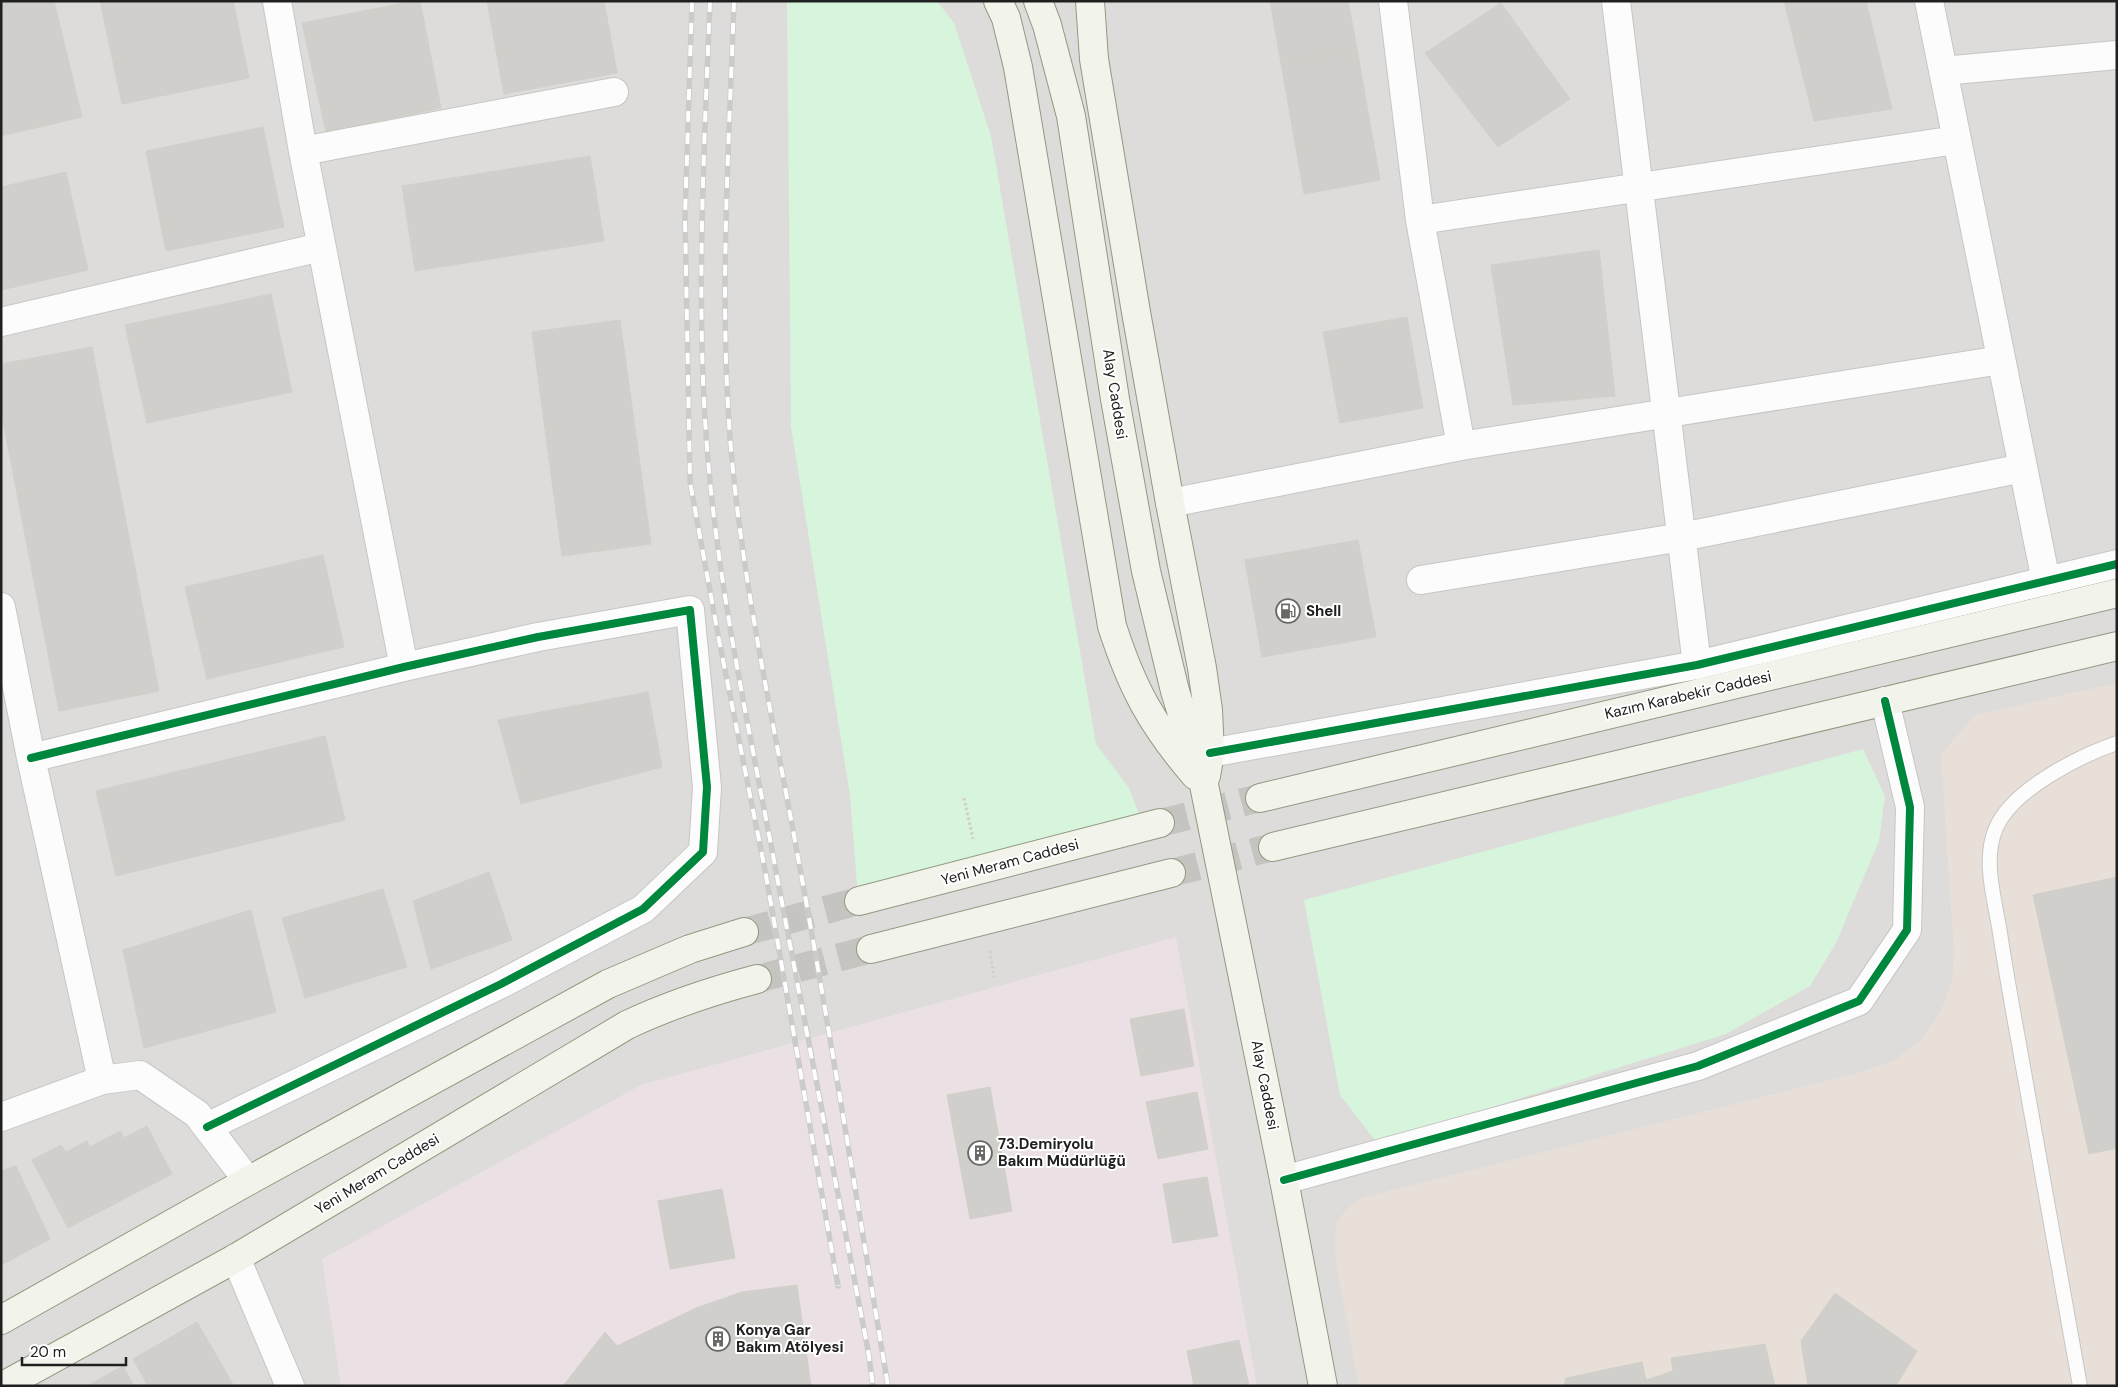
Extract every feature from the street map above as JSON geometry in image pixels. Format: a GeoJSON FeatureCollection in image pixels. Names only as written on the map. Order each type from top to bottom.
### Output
{"type":"FeatureCollection","features":[{"type":"Feature","properties":{"kind":"main road"},"geometry":{"type":"LineString","coordinates":[[998,1],[1006,18],[1018,67],[1112,626],[1126,668],[1145,707],[1172,748],[1204,785]]}},
{"type":"Feature","properties":{"kind":"main road","name":"Alay Caddesi"},"geometry":{"type":"LineString","coordinates":[[1038,1],[1047,25],[1071,116],[1115,399],[1146,571],[1175,691],[1204,785],[1284,1180],[1323,1386]]}},
{"type":"Feature","properties":{"kind":"main road","name":"Alay Caddesi"},"geometry":{"type":"LineString","coordinates":[[1090,1],[1090,20],[1099,88],[1170,502],[1202,668],[1208,710],[1210,753],[1204,785]]}},
{"type":"Feature","properties":{"kind":"main road","name":"Kazım Karabekir Caddesi"},"geometry":{"type":"LineString","coordinates":[[1260,798],[2117,592]]}},
{"type":"Feature","properties":{"kind":"main road"},"geometry":{"type":"LineString","coordinates":[[1273,847],[2117,646]]}},
{"type":"Feature","properties":{"kind":"main road","name":"Yeni Meram Caddesi"},"geometry":{"type":"LineString","coordinates":[[860,901],[1160,823]]}},
{"type":"Feature","properties":{"kind":"main road"},"geometry":{"type":"LineString","coordinates":[[870,949],[1171,873]]}},
{"type":"Feature","properties":{"kind":"main road"},"geometry":{"type":"LineString","coordinates":[[1,1320],[248,1181],[608,984],[646,966],[690,949],[744,932]]}},
{"type":"Feature","properties":{"kind":"main road","name":"Yeni Meram Caddesi"},"geometry":{"type":"LineString","coordinates":[[3,1386],[236,1258],[627,1025],[666,1006],[757,979]]}},
{"type":"Feature","properties":{"kind":"street"},"geometry":{"type":"LineString","coordinates":[[277,1],[321,247],[404,667]]}},
{"type":"Feature","properties":{"kind":"street"},"geometry":{"type":"LineString","coordinates":[[1393,1],[1420,220],[1461,446]]}},
{"type":"Feature","properties":{"kind":"street"},"geometry":{"type":"LineString","coordinates":[[1616,1],[1697,665]]}},
{"type":"Feature","properties":{"kind":"street"},"geometry":{"type":"LineString","coordinates":[[1929,1],[2046,581]]}},
{"type":"Feature","properties":{"kind":"street"},"geometry":{"type":"LineString","coordinates":[[1943,71],[2117,55]]}},
{"type":"Feature","properties":{"kind":"street"},"geometry":{"type":"LineString","coordinates":[[303,152],[614,92]]}},
{"type":"Feature","properties":{"kind":"street"},"geometry":{"type":"LineString","coordinates":[[1420,220],[1956,140]]}},
{"type":"Feature","properties":{"kind":"street"},"geometry":{"type":"LineString","coordinates":[[1,322],[321,247]]}},
{"type":"Feature","properties":{"kind":"street"},"geometry":{"type":"LineString","coordinates":[[1170,502],[1461,446],[2001,360]]}},
{"type":"Feature","properties":{"kind":"street"},"geometry":{"type":"LineString","coordinates":[[1420,580],[1682,537],[2023,468]]}},
{"type":"Feature","properties":{"kind":"street"},"geometry":{"type":"LineString","coordinates":[[1210,753],[1697,665],[2117,564]]}},
{"type":"Feature","properties":{"kind":"street"},"geometry":{"type":"LineString","coordinates":[[1,607],[31,758],[102,1080]]}},
{"type":"Feature","properties":{"kind":"street"},"geometry":{"type":"LineString","coordinates":[[31,758],[404,667],[538,637],[690,610],[707,787],[703,852],[643,909],[501,984],[206,1127]]}},
{"type":"Feature","properties":{"kind":"street"},"geometry":{"type":"LineString","coordinates":[[1284,1180],[1698,1066],[1859,1002],[1907,930],[1910,807],[1885,701]]}},
{"type":"Feature","properties":{"kind":"street"},"geometry":{"type":"LineString","coordinates":[[1,1117],[102,1080],[140,1075],[197,1114],[248,1181]]}},
{"type":"Feature","properties":{"kind":"street"},"geometry":{"type":"LineString","coordinates":[[236,1258],[290,1386]]}},
{"type":"Feature","properties":{"kind":"lane"},"geometry":{"type":"LineString","coordinates":[[2080,1386],[2009,991],[1991,878],[1990,854],[1996,828],[2012,805],[2039,782],[2069,764],[2117,743]]}},
{"type":"Feature","properties":{"kind":"path"},"geometry":{"type":"LineString","coordinates":[[964,798],[974,845]]}},
{"type":"Feature","properties":{"kind":"path"},"geometry":{"type":"LineString","coordinates":[[990,950],[994,977]]}},
{"type":"Feature","properties":{"kind":"shaded area"},"geometry":{"type":"Polygon","coordinates":[[[1,1],[2117,1],[2117,1386],[1,1386],[1,1]]]}},
{"type":"Feature","properties":{"kind":"shaded area"},"geometry":{"type":"Polygon","coordinates":[[[2117,683],[2117,1386],[1359,1386],[1336,1262],[1336,1223],[1347,1209],[1362,1198],[1380,1193],[1865,1071],[1893,1061],[1918,1043],[1935,1021],[1946,1000],[1952,980],[1954,953],[1941,755],[1975,715],[2117,683]]]}},
{"type":"Feature","properties":{"kind":"shaded area"},"geometry":{"type":"Polygon","coordinates":[[[1176,937],[1257,1386],[341,1386],[322,1259],[641,1085],[1176,937]]]}},
{"type":"Feature","properties":{"kind":"green space"},"geometry":{"type":"Polygon","coordinates":[[[787,1],[937,1],[954,23],[991,136],[1096,744],[1129,788],[1140,816],[859,910],[850,796],[791,426],[787,1]]]}},
{"type":"Feature","properties":{"kind":"green space"},"geometry":{"type":"Polygon","coordinates":[[[1863,749],[1885,796],[1879,841],[1836,943],[1810,986],[1726,1034],[1377,1143],[1340,1095],[1304,900],[1863,749]]]}},
{"type":"Feature","properties":{"kind":"building"},"geometry":{"type":"Polygon","coordinates":[[[1,1],[54,1],[82,117],[1,136],[1,1]]]}},
{"type":"Feature","properties":{"kind":"building"},"geometry":{"type":"Polygon","coordinates":[[[100,1],[233,1],[249,78],[122,104],[100,1]]]}},
{"type":"Feature","properties":{"kind":"building"},"geometry":{"type":"Polygon","coordinates":[[[420,1],[441,108],[326,132],[302,23],[420,1]]]}},
{"type":"Feature","properties":{"kind":"building"},"geometry":{"type":"Polygon","coordinates":[[[487,1],[604,1],[617,73],[504,94],[487,1]]]}},
{"type":"Feature","properties":{"kind":"building"},"geometry":{"type":"Polygon","coordinates":[[[1270,1],[1348,1],[1357,49],[1281,63],[1270,1]]]}},
{"type":"Feature","properties":{"kind":"building"},"geometry":{"type":"Polygon","coordinates":[[[1784,1],[1866,1],[1892,109],[1814,121],[1784,1]]]}},
{"type":"Feature","properties":{"kind":"building"},"geometry":{"type":"Polygon","coordinates":[[[1501,3],[1570,99],[1498,147],[1425,53],[1501,3]]]}},
{"type":"Feature","properties":{"kind":"building"},"geometry":{"type":"Polygon","coordinates":[[[1357,49],[1380,180],[1304,194],[1281,63],[1357,49]]]}},
{"type":"Feature","properties":{"kind":"building"},"geometry":{"type":"Polygon","coordinates":[[[263,127],[284,227],[166,251],[146,151],[263,127]]]}},
{"type":"Feature","properties":{"kind":"building"},"geometry":{"type":"Polygon","coordinates":[[[590,156],[604,241],[415,271],[402,186],[590,156]]]}},
{"type":"Feature","properties":{"kind":"building"},"geometry":{"type":"Polygon","coordinates":[[[66,172],[88,270],[1,290],[1,187],[66,172]]]}},
{"type":"Feature","properties":{"kind":"building"},"geometry":{"type":"Polygon","coordinates":[[[1599,250],[1615,396],[1513,405],[1491,265],[1599,250]]]}},
{"type":"Feature","properties":{"kind":"building"},"geometry":{"type":"Polygon","coordinates":[[[271,294],[292,392],[147,423],[125,325],[271,294]]]}},
{"type":"Feature","properties":{"kind":"building"},"geometry":{"type":"Polygon","coordinates":[[[1407,317],[1423,408],[1340,423],[1323,332],[1407,317]]]}},
{"type":"Feature","properties":{"kind":"building"},"geometry":{"type":"Polygon","coordinates":[[[620,320],[651,544],[562,556],[532,332],[620,320]]]}},
{"type":"Feature","properties":{"kind":"building"},"geometry":{"type":"Polygon","coordinates":[[[92,347],[159,691],[59,711],[1,411],[1,364],[92,347]]]}},
{"type":"Feature","properties":{"kind":"building"},"geometry":{"type":"Polygon","coordinates":[[[1358,540],[1376,637],[1262,657],[1245,560],[1358,540]]]}},
{"type":"Feature","properties":{"kind":"building"},"geometry":{"type":"Polygon","coordinates":[[[323,555],[344,647],[207,679],[185,587],[323,555]]]}},
{"type":"Feature","properties":{"kind":"building"},"geometry":{"type":"Polygon","coordinates":[[[648,692],[662,767],[521,804],[498,720],[648,692]]]}},
{"type":"Feature","properties":{"kind":"building"},"geometry":{"type":"Polygon","coordinates":[[[325,736],[345,820],[116,876],[96,791],[325,736]]]}},
{"type":"Feature","properties":{"kind":"building"},"geometry":{"type":"Polygon","coordinates":[[[489,872],[512,940],[431,969],[413,901],[489,872]]]}},
{"type":"Feature","properties":{"kind":"building"},"geometry":{"type":"Polygon","coordinates":[[[2117,877],[2117,1148],[2089,1154],[2033,895],[2117,877]]]}},
{"type":"Feature","properties":{"kind":"building"},"geometry":{"type":"Polygon","coordinates":[[[383,889],[407,967],[305,998],[282,918],[383,889]]]}},
{"type":"Feature","properties":{"kind":"building"},"geometry":{"type":"Polygon","coordinates":[[[251,910],[276,1012],[144,1048],[123,950],[251,910]]]}},
{"type":"Feature","properties":{"kind":"building"},"geometry":{"type":"Polygon","coordinates":[[[1184,1009],[1194,1066],[1141,1076],[1130,1019],[1184,1009]]]}},
{"type":"Feature","properties":{"kind":"building","name":"73.Demiryolu Bakım Müdürlüğü"},"geometry":{"type":"Polygon","coordinates":[[[990,1087],[1012,1211],[970,1219],[947,1095],[990,1087]]]}},
{"type":"Feature","properties":{"kind":"building"},"geometry":{"type":"Polygon","coordinates":[[[1197,1092],[1208,1149],[1158,1159],[1146,1102],[1197,1092]]]}},
{"type":"Feature","properties":{"kind":"building"},"geometry":{"type":"Polygon","coordinates":[[[147,1126],[172,1174],[68,1228],[32,1160],[61,1145],[66,1152],[87,1141],[90,1147],[120,1131],[124,1138],[147,1126]]]}},
{"type":"Feature","properties":{"kind":"building"},"geometry":{"type":"Polygon","coordinates":[[[16,1166],[50,1239],[1,1265],[1,1171],[16,1166]]]}},
{"type":"Feature","properties":{"kind":"building"},"geometry":{"type":"Polygon","coordinates":[[[1207,1177],[1218,1236],[1173,1243],[1163,1184],[1207,1177]]]}},
{"type":"Feature","properties":{"kind":"building"},"geometry":{"type":"Polygon","coordinates":[[[722,1189],[735,1258],[670,1269],[658,1201],[722,1189]]]}},
{"type":"Feature","properties":{"kind":"building","name":"Konya Gar Bakım Atölyesi"},"geometry":{"type":"Polygon","coordinates":[[[797,1285],[811,1386],[563,1386],[605,1332],[617,1346],[696,1308],[742,1292],[797,1285]]]}},
{"type":"Feature","properties":{"kind":"building"},"geometry":{"type":"Polygon","coordinates":[[[1835,1293],[1917,1351],[1896,1386],[1808,1386],[1801,1341],[1835,1293]]]}},
{"type":"Feature","properties":{"kind":"building"},"geometry":{"type":"Polygon","coordinates":[[[197,1322],[234,1386],[148,1386],[133,1359],[197,1322]]]}},
{"type":"Feature","properties":{"kind":"building"},"geometry":{"type":"Polygon","coordinates":[[[1239,1340],[1249,1386],[1194,1386],[1187,1351],[1239,1340]]]}},
{"type":"Feature","properties":{"kind":"building"},"geometry":{"type":"Polygon","coordinates":[[[1765,1344],[1775,1386],[1564,1386],[1566,1378],[1642,1362],[1646,1380],[1673,1371],[1671,1358],[1765,1344]]]}},
{"type":"Feature","properties":{"kind":"building"},"geometry":{"type":"Polygon","coordinates":[[[123,1366],[134,1386],[87,1386],[123,1366]]]}},
{"type":"Feature","properties":{"kind":"tunnel"},"geometry":{"type":"LineString","coordinates":[[1160,823],[1260,798]]}},
{"type":"Feature","properties":{"kind":"tunnel"},"geometry":{"type":"LineString","coordinates":[[1171,873],[1273,847]]}},
{"type":"Feature","properties":{"kind":"tunnel"},"geometry":{"type":"LineString","coordinates":[[744,932],[859,901]]}},
{"type":"Feature","properties":{"kind":"tunnel"},"geometry":{"type":"LineString","coordinates":[[757,979],[871,949]]}},
{"type":"Feature","properties":{"kind":"railway"},"geometry":{"type":"LineString","coordinates":[[692,1],[685,217],[690,482],[719,640],[765,870],[838,1286]]}},
{"type":"Feature","properties":{"kind":"railway"},"geometry":{"type":"LineString","coordinates":[[710,1],[703,173],[701,288],[704,403],[713,508],[726,605],[868,1350],[873,1386]]}},
{"type":"Feature","properties":{"kind":"railway"},"geometry":{"type":"LineString","coordinates":[[734,1],[728,164],[725,328],[730,437],[735,489],[749,593],[821,986],[888,1386]]}},
{"type":"Feature","properties":{"kind":"cycle path"},"geometry":{"type":"LineString","coordinates":[[1210,753],[1697,665],[2117,564]]}},
{"type":"Feature","properties":{"kind":"cycle path"},"geometry":{"type":"LineString","coordinates":[[31,758],[404,667],[538,637],[690,610],[707,787],[703,852],[643,909],[501,984],[207,1127]]}},
{"type":"Feature","properties":{"kind":"cycle path"},"geometry":{"type":"LineString","coordinates":[[1284,1180],[1698,1066],[1859,1001],[1907,930],[1910,807],[1885,701]]}},
{"type":"Feature","properties":{"kind":"place","name":"Shell"},"geometry":{"type":"Point","coordinates":[1288,611]}},
{"type":"Feature","properties":{"kind":"place","name":"73.Demiryolu Bakım Müdürlüğü"},"geometry":{"type":"Point","coordinates":[980,1153]}},
{"type":"Feature","properties":{"kind":"place","name":"Konya Gar Bakım Atölyesi"},"geometry":{"type":"Point","coordinates":[718,1339]}}]}
